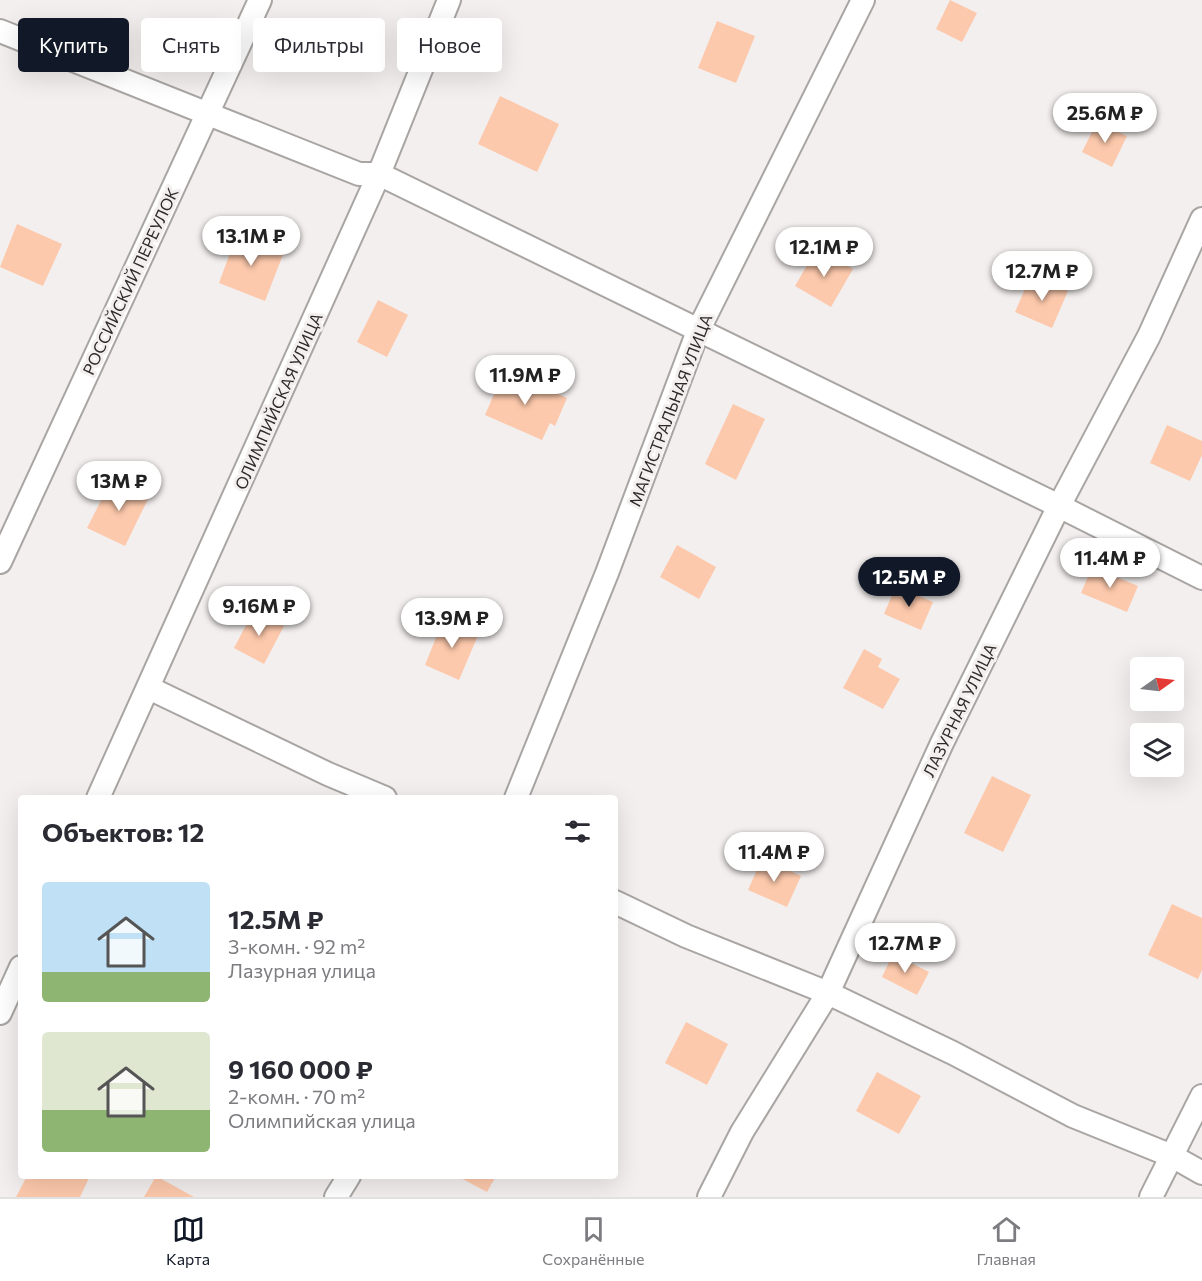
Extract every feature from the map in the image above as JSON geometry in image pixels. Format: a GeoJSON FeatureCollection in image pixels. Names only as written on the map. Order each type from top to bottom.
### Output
{"type":"FeatureCollection","features":[{"type":"Feature","properties":{"kind":"street","name":"РОССИЙСКИЙ ПЕРЕУЛОК"},"geometry":{"type":"LineString","coordinates":[[0,562],[260,0]]}},
{"type":"Feature","properties":{"kind":"street","name":"ОЛИМПИЙСКАЯ УЛИЦА"},"geometry":{"type":"LineString","coordinates":[[99,795],[379,174],[449,0]]}},
{"type":"Feature","properties":{"kind":"street","name":"МАГИСТРАЛЬНАЯ УЛИЦА"},"geometry":{"type":"LineString","coordinates":[[517,795],[603,584],[698,331],[863,0]]}},
{"type":"Feature","properties":{"kind":"street"},"geometry":{"type":"LineString","coordinates":[[0,31],[359,174],[379,174],[1202,578]]}},
{"type":"Feature","properties":{"kind":"street","name":"ЛАЗУРНАЯ УЛИЦА"},"geometry":{"type":"LineString","coordinates":[[709,1197],[742,1132],[828,993],[942,743],[1059,506],[1149,336],[1202,219]]}},
{"type":"Feature","properties":{"kind":"street"},"geometry":{"type":"LineString","coordinates":[[149,688],[328,774],[378,795]]}},
{"type":"Feature","properties":{"kind":"street"},"geometry":{"type":"LineString","coordinates":[[618,903],[686,936],[828,993],[953,1053],[1073,1116],[1172,1156],[1202,1173]]}},
{"type":"Feature","properties":{"kind":"street"},"geometry":{"type":"LineString","coordinates":[[0,1013],[18,974]]}},
{"type":"Feature","properties":{"kind":"street"},"geometry":{"type":"LineString","coordinates":[[1151,1197],[1202,1096]]}},
{"type":"Feature","properties":{"kind":"street"},"geometry":{"type":"LineString","coordinates":[[336,1197],[347,1179]]}},
{"type":"Feature","properties":{"kind":"building"},"geometry":{"type":"Polygon","coordinates":[[[950,0],[977,13],[962,42],[936,29],[950,0]]]}},
{"type":"Feature","properties":{"kind":"building"},"geometry":{"type":"Polygon","coordinates":[[[717,21],[755,36],[736,83],[698,68],[717,21]]]}},
{"type":"Feature","properties":{"kind":"building"},"geometry":{"type":"Polygon","coordinates":[[[500,96],[559,124],[537,172],[478,144],[500,96]]]}},
{"type":"Feature","properties":{"kind":"building"},"geometry":{"type":"Polygon","coordinates":[[[1097,122],[1127,136],[1112,167],[1082,152],[1097,122]]]}},
{"type":"Feature","properties":{"kind":"building"},"geometry":{"type":"Polygon","coordinates":[[[17,224],[62,244],[43,286],[0,267],[17,224]]]}},
{"type":"Feature","properties":{"kind":"building"},"geometry":{"type":"Polygon","coordinates":[[[237,234],[284,252],[265,301],[219,283],[237,234]]]}},
{"type":"Feature","properties":{"kind":"building"},"geometry":{"type":"Polygon","coordinates":[[[817,248],[853,269],[831,307],[795,286],[817,248]]]}},
{"type":"Feature","properties":{"kind":"building"},"geometry":{"type":"Polygon","coordinates":[[[1031,275],[1068,291],[1052,328],[1015,312],[1031,275]]]}},
{"type":"Feature","properties":{"kind":"building"},"geometry":{"type":"Polygon","coordinates":[[[378,300],[408,315],[387,357],[357,342],[378,300]]]}},
{"type":"Feature","properties":{"kind":"building"},"geometry":{"type":"Polygon","coordinates":[[[504,371],[567,398],[555,426],[550,423],[542,440],[485,415],[504,371]]]}},
{"type":"Feature","properties":{"kind":"building"},"geometry":{"type":"Polygon","coordinates":[[[733,404],[765,419],[736,480],[705,464],[733,404]]]}},
{"type":"Feature","properties":{"kind":"building"},"geometry":{"type":"Polygon","coordinates":[[[1167,425],[1202,441],[1202,455],[1190,481],[1150,463],[1167,425]]]}},
{"type":"Feature","properties":{"kind":"building"},"geometry":{"type":"Polygon","coordinates":[[[113,477],[150,495],[125,546],[87,528],[113,477]]]}},
{"type":"Feature","properties":{"kind":"building"},"geometry":{"type":"Polygon","coordinates":[[[677,545],[716,567],[699,599],[660,577],[677,545]]]}},
{"type":"Feature","properties":{"kind":"building"},"geometry":{"type":"Polygon","coordinates":[[[1092,567],[1138,586],[1127,612],[1081,593],[1092,567]]]}},
{"type":"Feature","properties":{"kind":"building"},"geometry":{"type":"Polygon","coordinates":[[[896,586],[933,602],[921,630],[884,614],[896,586]]]}},
{"type":"Feature","properties":{"kind":"building"},"geometry":{"type":"Polygon","coordinates":[[[254,610],[284,626],[264,664],[234,648],[254,610]]]}},
{"type":"Feature","properties":{"kind":"building"},"geometry":{"type":"Polygon","coordinates":[[[444,618],[479,633],[459,680],[425,665],[444,618]]]}},
{"type":"Feature","properties":{"kind":"building"},"geometry":{"type":"Polygon","coordinates":[[[864,649],[882,659],[878,667],[900,679],[883,709],[843,688],[864,649]]]}},
{"type":"Feature","properties":{"kind":"building"},"geometry":{"type":"Polygon","coordinates":[[[992,776],[1031,795],[1003,852],[964,833],[992,776]]]}},
{"type":"Feature","properties":{"kind":"building"},"geometry":{"type":"Polygon","coordinates":[[[762,858],[801,876],[787,907],[748,890],[762,858]]]}},
{"type":"Feature","properties":{"kind":"building"},"geometry":{"type":"Polygon","coordinates":[[[1172,904],[1202,918],[1202,970],[1198,979],[1148,955],[1172,904]]]}},
{"type":"Feature","properties":{"kind":"building"},"geometry":{"type":"Polygon","coordinates":[[[893,954],[929,972],[917,995],[882,977],[893,954]]]}},
{"type":"Feature","properties":{"kind":"building"},"geometry":{"type":"Polygon","coordinates":[[[686,1022],[728,1044],[707,1085],[665,1063],[686,1022]]]}},
{"type":"Feature","properties":{"kind":"building"},"geometry":{"type":"Polygon","coordinates":[[[877,1072],[921,1096],[899,1134],[856,1111],[877,1072]]]}},
{"type":"Feature","properties":{"kind":"building"},"geometry":{"type":"Polygon","coordinates":[[[25,1179],[89,1179],[80,1197],[16,1197],[25,1179]]]}},
{"type":"Feature","properties":{"kind":"building"},"geometry":{"type":"Polygon","coordinates":[[[154,1179],[161,1179],[194,1197],[144,1197],[154,1179]]]}},
{"type":"Feature","properties":{"kind":"building"},"geometry":{"type":"Polygon","coordinates":[[[463,1179],[494,1179],[487,1192],[463,1179]]]}}]}
